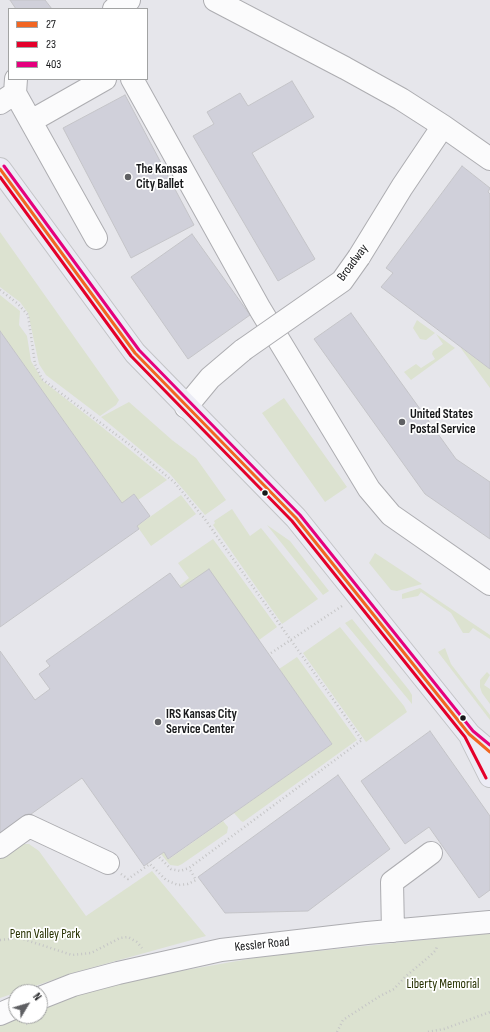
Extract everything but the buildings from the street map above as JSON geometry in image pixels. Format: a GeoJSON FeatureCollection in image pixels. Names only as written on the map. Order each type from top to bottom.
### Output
{"type":"FeatureCollection","features":[{"type":"Feature","properties":{"kind":"main road"},"geometry":{"type":"LineString","coordinates":[[0,169],[135,353],[186,407],[296,518],[469,734],[490,752]]}},
{"type":"Feature","properties":{"kind":"main road"},"geometry":{"type":"LineString","coordinates":[[469,734],[490,776]]}},
{"type":"Feature","properties":{"kind":"street"},"geometry":{"type":"LineString","coordinates":[[116,8],[130,0]]}},
{"type":"Feature","properties":{"kind":"street"},"geometry":{"type":"LineString","coordinates":[[215,0],[366,80],[443,126],[490,159]]}},
{"type":"Feature","properties":{"kind":"street"},"geometry":{"type":"LineString","coordinates":[[31,121],[103,80]]}},
{"type":"Feature","properties":{"kind":"street"},"geometry":{"type":"LineString","coordinates":[[133,80],[260,309],[369,489],[391,515],[490,584]]}},
{"type":"Feature","properties":{"kind":"street"},"geometry":{"type":"LineString","coordinates":[[10,92],[31,121],[96,238]]}},
{"type":"Feature","properties":{"kind":"street","name":"Broadway"},"geometry":{"type":"LineString","coordinates":[[186,407],[210,378],[243,350],[342,281],[443,126]]}},
{"type":"Feature","properties":{"kind":"street"},"geometry":{"type":"LineString","coordinates":[[0,847],[28,826],[108,863]]}},
{"type":"Feature","properties":{"kind":"street"},"geometry":{"type":"LineString","coordinates":[[393,931],[392,882],[431,853]]}},
{"type":"Feature","properties":{"kind":"street","name":"Kessler Road"},"geometry":{"type":"LineString","coordinates":[[48,1004],[73,986],[118,973],[221,950],[490,922]]}},
{"type":"Feature","properties":{"kind":"path"},"geometry":{"type":"LineString","coordinates":[[0,290],[17,303],[28,315],[35,364],[42,379],[130,445],[175,482],[204,518],[362,740],[189,868],[180,871],[171,868],[165,865],[158,856]]}},
{"type":"Feature","properties":{"kind":"path"},"geometry":{"type":"LineString","coordinates":[[271,653],[357,595]]}},
{"type":"Feature","properties":{"kind":"path"},"geometry":{"type":"LineString","coordinates":[[108,863],[128,879],[150,864],[166,880],[178,885],[188,884],[196,880],[189,868]]}},
{"type":"Feature","properties":{"kind":"path"},"geometry":{"type":"LineString","coordinates":[[0,940],[20,938],[72,955],[91,953],[120,938],[128,937],[137,942],[142,948]]}},
{"type":"Feature","properties":{"kind":"path"},"geometry":{"type":"LineString","coordinates":[[429,946],[444,945]]}},
{"type":"Feature","properties":{"kind":"path"},"geometry":{"type":"LineString","coordinates":[[337,1032],[343,1020],[380,996],[394,989],[405,976],[431,956],[436,950],[437,946]]}},
{"type":"Feature","properties":{"kind":"path"},"geometry":{"type":"LineString","coordinates":[[428,1032],[444,1029],[490,1012]]}},
{"type":"Feature","properties":{"kind":"green space"},"geometry":{"type":"Polygon","coordinates":[[[0,232],[119,400],[116,405],[100,416],[46,375],[39,364],[28,313],[20,302],[0,287],[0,232]]]}},
{"type":"Feature","properties":{"kind":"green space"},"geometry":{"type":"Polygon","coordinates":[[[0,295],[20,311],[19,325],[27,336],[31,361],[43,381],[167,480],[138,500],[134,494],[122,503],[0,331],[0,295]]]}},
{"type":"Feature","properties":{"kind":"green space"},"geometry":{"type":"Polygon","coordinates":[[[417,320],[435,333],[426,340],[420,339],[413,328],[417,320]]]}},
{"type":"Feature","properties":{"kind":"green space"},"geometry":{"type":"Polygon","coordinates":[[[436,334],[455,348],[411,380],[404,372],[416,364],[421,368],[435,359],[432,354],[433,351],[443,344],[436,334]]]}},
{"type":"Feature","properties":{"kind":"green space"},"geometry":{"type":"Polygon","coordinates":[[[460,347],[490,369],[490,388],[460,347]]]}},
{"type":"Feature","properties":{"kind":"green space"},"geometry":{"type":"Polygon","coordinates":[[[284,398],[347,487],[325,502],[262,413],[284,398]]]}},
{"type":"Feature","properties":{"kind":"green space"},"geometry":{"type":"Polygon","coordinates":[[[129,402],[172,440],[196,458],[226,500],[205,515],[170,474],[101,417],[129,402]]]}},
{"type":"Feature","properties":{"kind":"green space"},"geometry":{"type":"Polygon","coordinates":[[[181,495],[196,514],[151,546],[137,526],[181,495]]]}},
{"type":"Feature","properties":{"kind":"green space"},"geometry":{"type":"Polygon","coordinates":[[[232,509],[250,536],[261,528],[318,599],[282,624],[213,525],[215,523],[214,521],[232,509]]]}},
{"type":"Feature","properties":{"kind":"green space"},"geometry":{"type":"Polygon","coordinates":[[[267,525],[290,541],[329,591],[323,595],[267,525]]]}},
{"type":"Feature","properties":{"kind":"green space"},"geometry":{"type":"Polygon","coordinates":[[[213,539],[277,627],[259,640],[179,586],[189,578],[178,563],[213,539]]]}},
{"type":"Feature","properties":{"kind":"green space"},"geometry":{"type":"Polygon","coordinates":[[[375,553],[422,584],[397,591],[391,590],[369,563],[375,553]]]}},
{"type":"Feature","properties":{"kind":"green space"},"geometry":{"type":"Polygon","coordinates":[[[420,588],[490,635],[490,639],[473,628],[469,633],[463,633],[451,613],[421,592],[418,596],[402,599],[402,594],[420,588]]]}},
{"type":"Feature","properties":{"kind":"green space"},"geometry":{"type":"Polygon","coordinates":[[[352,619],[409,690],[412,695],[412,704],[345,623],[352,619]]]}},
{"type":"Feature","properties":{"kind":"green space"},"geometry":{"type":"Polygon","coordinates":[[[340,627],[404,706],[407,712],[366,742],[303,653],[340,627]]]}},
{"type":"Feature","properties":{"kind":"green space"},"geometry":{"type":"Polygon","coordinates":[[[445,648],[451,664],[490,715],[490,720],[438,652],[445,648]]]}},
{"type":"Feature","properties":{"kind":"green space"},"geometry":{"type":"Polygon","coordinates":[[[297,657],[357,740],[243,822],[234,813],[332,744],[279,669],[297,657]]]}},
{"type":"Feature","properties":{"kind":"green space"},"geometry":{"type":"Polygon","coordinates":[[[487,672],[490,675],[484,685],[490,689],[490,704],[482,693],[480,687],[480,680],[487,672]]]}},
{"type":"Feature","properties":{"kind":"green space"},"geometry":{"type":"Polygon","coordinates":[[[223,821],[228,827],[227,833],[182,864],[178,866],[170,865],[161,854],[164,852],[169,859],[223,821]]]}},
{"type":"Feature","properties":{"kind":"green space","name":"Penn Valley Park"},"geometry":{"type":"Polygon","coordinates":[[[17,844],[29,844],[39,851],[86,916],[152,871],[206,936],[76,972],[41,984],[8,984],[8,995],[0,998],[0,856],[17,844]]]}},
{"type":"Feature","properties":{"kind":"green space","name":"Liberty Memorial"},"geometry":{"type":"Polygon","coordinates":[[[490,933],[490,1032],[0,1032],[0,1023],[8,1020],[8,1024],[48,1024],[48,1005],[70,997],[117,984],[169,973],[260,957],[490,933]]]}},
{"type":"Feature","properties":{"kind":"transit line","name":"403"},"geometry":{"type":"LineString","coordinates":[[4,166],[139,350],[300,515],[473,731],[490,745]]}},
{"type":"Feature","properties":{"kind":"transit line","name":"27"},"geometry":{"type":"LineString","coordinates":[[0,169],[135,353],[296,518],[469,734],[490,752]]}},
{"type":"Feature","properties":{"kind":"transit line","name":"23"},"geometry":{"type":"LineString","coordinates":[[0,177],[131,356],[292,521],[465,737],[486,778]]}},
{"type":"Feature","properties":{"kind":"place","name":"The Kansas City Ballet"},"geometry":{"type":"Point","coordinates":[128,177]}},
{"type":"Feature","properties":{"kind":"place","name":"United States Postal Service"},"geometry":{"type":"Point","coordinates":[402,422]}},
{"type":"Feature","properties":{"kind":"place","name":"IRS Kansas City Service Center"},"geometry":{"type":"Point","coordinates":[158,722]}}]}
